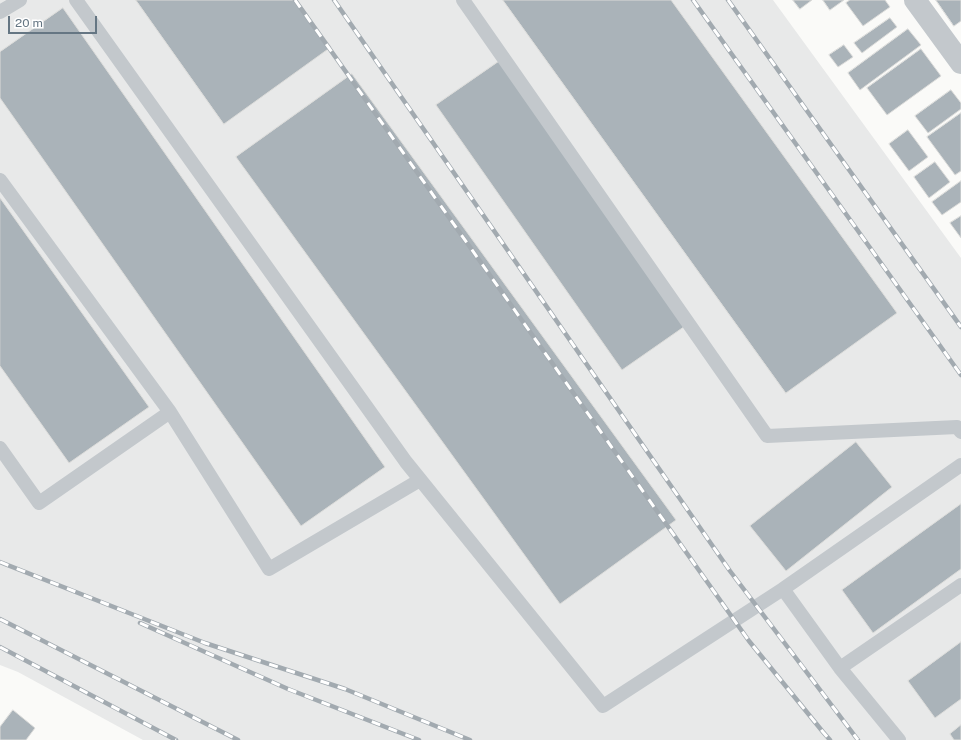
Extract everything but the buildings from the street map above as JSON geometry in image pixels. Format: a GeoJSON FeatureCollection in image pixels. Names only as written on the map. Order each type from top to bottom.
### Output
{"type":"FeatureCollection","features":[{"type":"Feature","properties":{"kind":"street"},"geometry":{"type":"LineString","coordinates":[[915,0],[961,64]]}},
{"type":"Feature","properties":{"kind":"lane"},"geometry":{"type":"LineString","coordinates":[[0,12],[20,0]]}},
{"type":"Feature","properties":{"kind":"lane"},"geometry":{"type":"LineString","coordinates":[[76,0],[406,462],[603,706],[783,589],[961,465]]}},
{"type":"Feature","properties":{"kind":"lane"},"geometry":{"type":"LineString","coordinates":[[463,0],[766,436],[957,427],[961,432]]}},
{"type":"Feature","properties":{"kind":"lane"},"geometry":{"type":"LineString","coordinates":[[0,180],[170,412],[269,569],[420,480]]}},
{"type":"Feature","properties":{"kind":"lane"},"geometry":{"type":"LineString","coordinates":[[0,448],[39,503],[170,412]]}},
{"type":"Feature","properties":{"kind":"lane"},"geometry":{"type":"LineString","coordinates":[[840,668],[961,585]]}},
{"type":"Feature","properties":{"kind":"lane"},"geometry":{"type":"LineString","coordinates":[[783,589],[840,668],[899,740]]}},
{"type":"Feature","properties":{"kind":"shaded area"},"geometry":{"type":"Polygon","coordinates":[[[0,0],[773,0],[961,258],[961,740],[143,740],[18,672],[0,665],[0,0]]]}},
{"type":"Feature","properties":{"kind":"railway"},"geometry":{"type":"LineString","coordinates":[[295,0],[749,641],[830,740]]}},
{"type":"Feature","properties":{"kind":"railway"},"geometry":{"type":"LineString","coordinates":[[334,0],[730,571],[858,740]]}},
{"type":"Feature","properties":{"kind":"railway"},"geometry":{"type":"LineString","coordinates":[[693,0],[961,375]]}},
{"type":"Feature","properties":{"kind":"railway"},"geometry":{"type":"LineString","coordinates":[[728,0],[961,327]]}},
{"type":"Feature","properties":{"kind":"railway"},"geometry":{"type":"LineString","coordinates":[[0,562],[205,643],[345,689],[470,740]]}},
{"type":"Feature","properties":{"kind":"railway"},"geometry":{"type":"LineString","coordinates":[[0,619],[238,740]]}},
{"type":"Feature","properties":{"kind":"railway"},"geometry":{"type":"LineString","coordinates":[[140,623],[288,689],[419,740]]}},
{"type":"Feature","properties":{"kind":"railway"},"geometry":{"type":"LineString","coordinates":[[0,647],[176,740]]}}]}
